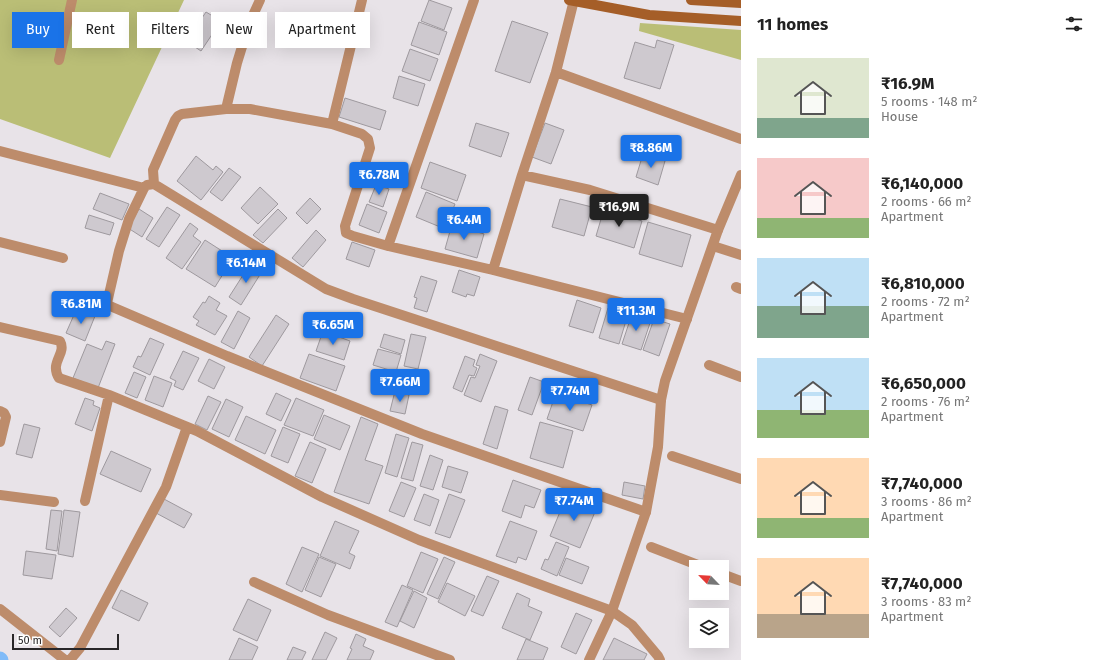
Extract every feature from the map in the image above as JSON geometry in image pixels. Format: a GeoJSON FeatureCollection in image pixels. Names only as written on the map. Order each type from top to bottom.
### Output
{"type":"FeatureCollection","features":[{"type":"Feature","properties":{"kind":"main road"},"geometry":{"type":"LineString","coordinates":[[572,0],[649,15],[741,21]]}},
{"type":"Feature","properties":{"kind":"main road"},"geometry":{"type":"LineString","coordinates":[[691,0],[741,3]]}},
{"type":"Feature","properties":{"kind":"street"},"geometry":{"type":"LineString","coordinates":[[59,60],[72,0]]}},
{"type":"Feature","properties":{"kind":"street"},"geometry":{"type":"LineString","coordinates":[[226,109],[249,24],[260,0]]}},
{"type":"Feature","properties":{"kind":"street"},"geometry":{"type":"LineString","coordinates":[[332,124],[362,0]]}},
{"type":"Feature","properties":{"kind":"street"},"geometry":{"type":"LineString","coordinates":[[388,246],[474,0]]}},
{"type":"Feature","properties":{"kind":"street"},"geometry":{"type":"LineString","coordinates":[[493,270],[556,72],[572,0]]}},
{"type":"Feature","properties":{"kind":"street"},"geometry":{"type":"LineString","coordinates":[[556,72],[741,138]]}},
{"type":"Feature","properties":{"kind":"street"},"geometry":{"type":"LineString","coordinates":[[154,184],[153,170],[174,120],[178,116],[198,111],[250,109],[332,124],[362,134],[368,139],[370,148],[345,226],[346,233],[388,246],[493,270],[687,319]]}},
{"type":"Feature","properties":{"kind":"street"},"geometry":{"type":"LineString","coordinates":[[0,151],[144,188]]}},
{"type":"Feature","properties":{"kind":"street"},"geometry":{"type":"LineString","coordinates":[[522,175],[590,190],[718,230]]}},
{"type":"Feature","properties":{"kind":"street"},"geometry":{"type":"LineString","coordinates":[[589,660],[612,611],[646,512],[658,448],[661,400],[665,381],[718,230],[741,175]]}},
{"type":"Feature","properties":{"kind":"street"},"geometry":{"type":"LineString","coordinates":[[646,512],[422,434],[227,356],[110,306],[107,303],[119,251],[129,219],[144,188],[147,185],[154,184],[326,289],[661,400]]}},
{"type":"Feature","properties":{"kind":"street"},"geometry":{"type":"LineString","coordinates":[[0,242],[63,258]]}},
{"type":"Feature","properties":{"kind":"street"},"geometry":{"type":"LineString","coordinates":[[713,246],[741,255]]}},
{"type":"Feature","properties":{"kind":"street"},"geometry":{"type":"LineString","coordinates":[[0,327],[60,341],[63,345],[55,372],[59,378],[109,395],[187,427],[322,497],[419,540],[612,611],[632,624],[660,660]]}},
{"type":"Feature","properties":{"kind":"street"},"geometry":{"type":"LineString","coordinates":[[709,366],[741,377]]}},
{"type":"Feature","properties":{"kind":"street"},"geometry":{"type":"LineString","coordinates":[[85,501],[109,395]]}},
{"type":"Feature","properties":{"kind":"street"},"geometry":{"type":"LineString","coordinates":[[0,411],[4,413],[6,417],[0,442]]}},
{"type":"Feature","properties":{"kind":"street"},"geometry":{"type":"LineString","coordinates":[[70,660],[80,648],[166,487],[187,427]]}},
{"type":"Feature","properties":{"kind":"street"},"geometry":{"type":"LineString","coordinates":[[672,456],[741,479]]}},
{"type":"Feature","properties":{"kind":"street"},"geometry":{"type":"LineString","coordinates":[[0,495],[54,502]]}},
{"type":"Feature","properties":{"kind":"street"},"geometry":{"type":"LineString","coordinates":[[651,548],[689,562]]}},
{"type":"Feature","properties":{"kind":"street"},"geometry":{"type":"LineString","coordinates":[[729,577],[741,581]]}},
{"type":"Feature","properties":{"kind":"street"},"geometry":{"type":"LineString","coordinates":[[254,582],[328,615],[450,660]]}},
{"type":"Feature","properties":{"kind":"street"},"geometry":{"type":"LineString","coordinates":[[0,609],[65,660]]}},
{"type":"Feature","properties":{"kind":"green space"},"geometry":{"type":"Polygon","coordinates":[[[0,0],[184,0],[178,12],[137,12],[137,48],[162,48],[110,158],[0,119],[0,0]]]}},
{"type":"Feature","properties":{"kind":"green space"},"geometry":{"type":"Polygon","coordinates":[[[640,23],[741,30],[741,60],[639,31],[640,23]]]}},
{"type":"Feature","properties":{"kind":"building"},"geometry":{"type":"Polygon","coordinates":[[[429,0],[452,8],[444,30],[421,21],[429,0]]]}},
{"type":"Feature","properties":{"kind":"building"},"geometry":{"type":"Polygon","coordinates":[[[206,12],[211,15],[211,36],[203,48],[203,16],[206,12]]]}},
{"type":"Feature","properties":{"kind":"building"},"geometry":{"type":"Polygon","coordinates":[[[512,21],[548,33],[530,83],[495,71],[512,21]]]}},
{"type":"Feature","properties":{"kind":"building"},"geometry":{"type":"Polygon","coordinates":[[[419,22],[447,32],[439,55],[411,45],[419,22]]]}},
{"type":"Feature","properties":{"kind":"building"},"geometry":{"type":"Polygon","coordinates":[[[657,40],[674,45],[660,89],[624,78],[635,42],[655,48],[657,40]]]}},
{"type":"Feature","properties":{"kind":"building"},"geometry":{"type":"Polygon","coordinates":[[[410,49],[438,59],[430,81],[402,71],[410,49]]]}},
{"type":"Feature","properties":{"kind":"building"},"geometry":{"type":"Polygon","coordinates":[[[399,76],[425,84],[418,106],[393,98],[399,76]]]}},
{"type":"Feature","properties":{"kind":"building"},"geometry":{"type":"Polygon","coordinates":[[[345,98],[386,111],[380,130],[339,117],[345,98]]]}},
{"type":"Feature","properties":{"kind":"building"},"geometry":{"type":"Polygon","coordinates":[[[476,123],[509,133],[501,157],[469,146],[476,123]]]}},
{"type":"Feature","properties":{"kind":"building"},"geometry":{"type":"Polygon","coordinates":[[[545,123],[564,130],[551,164],[532,157],[545,123]]]}},
{"type":"Feature","properties":{"kind":"building"},"geometry":{"type":"Polygon","coordinates":[[[643,154],[665,161],[658,185],[636,177],[643,154]]]}},
{"type":"Feature","properties":{"kind":"building"},"geometry":{"type":"Polygon","coordinates":[[[196,156],[213,170],[216,166],[223,172],[201,200],[177,181],[196,156]]]}},
{"type":"Feature","properties":{"kind":"building"},"geometry":{"type":"Polygon","coordinates":[[[430,162],[466,175],[457,201],[421,188],[430,162]]]}},
{"type":"Feature","properties":{"kind":"building"},"geometry":{"type":"Polygon","coordinates":[[[229,168],[241,177],[222,201],[210,192],[229,168]]]}},
{"type":"Feature","properties":{"kind":"building"},"geometry":{"type":"Polygon","coordinates":[[[376,185],[389,189],[383,207],[369,202],[376,185]]]}},
{"type":"Feature","properties":{"kind":"building"},"geometry":{"type":"Polygon","coordinates":[[[260,187],[278,204],[258,224],[241,208],[260,187]]]}},
{"type":"Feature","properties":{"kind":"building"},"geometry":{"type":"Polygon","coordinates":[[[426,192],[455,204],[445,229],[416,217],[426,192]]]}},
{"type":"Feature","properties":{"kind":"building"},"geometry":{"type":"Polygon","coordinates":[[[100,193],[129,204],[122,220],[93,209],[100,193]]]}},
{"type":"Feature","properties":{"kind":"building"},"geometry":{"type":"Polygon","coordinates":[[[310,198],[321,209],[307,224],[296,213],[310,198]]]}},
{"type":"Feature","properties":{"kind":"building"},"geometry":{"type":"Polygon","coordinates":[[[560,199],[592,207],[584,236],[552,227],[560,199]]]}},
{"type":"Feature","properties":{"kind":"building"},"geometry":{"type":"Polygon","coordinates":[[[367,204],[387,212],[379,233],[359,225],[367,204]]]}},
{"type":"Feature","properties":{"kind":"building"},"geometry":{"type":"Polygon","coordinates":[[[167,207],[180,215],[159,247],[146,239],[167,207]]]}},
{"type":"Feature","properties":{"kind":"building"},"geometry":{"type":"Polygon","coordinates":[[[139,209],[153,218],[142,237],[128,228],[139,209]]]}},
{"type":"Feature","properties":{"kind":"building"},"geometry":{"type":"Polygon","coordinates":[[[278,209],[287,218],[263,243],[253,235],[278,209]]]}},
{"type":"Feature","properties":{"kind":"building"},"geometry":{"type":"Polygon","coordinates":[[[604,209],[642,221],[634,248],[596,236],[604,209]]]}},
{"type":"Feature","properties":{"kind":"building"},"geometry":{"type":"Polygon","coordinates":[[[89,215],[114,223],[110,235],[85,228],[89,215]]]}},
{"type":"Feature","properties":{"kind":"building"},"geometry":{"type":"Polygon","coordinates":[[[648,222],[691,235],[682,267],[639,254],[648,222]]]}},
{"type":"Feature","properties":{"kind":"building"},"geometry":{"type":"Polygon","coordinates":[[[190,223],[198,229],[193,236],[201,242],[182,269],[166,258],[190,223]]]}},
{"type":"Feature","properties":{"kind":"building"},"geometry":{"type":"Polygon","coordinates":[[[452,224],[484,234],[477,258],[445,249],[452,224]]]}},
{"type":"Feature","properties":{"kind":"building"},"geometry":{"type":"Polygon","coordinates":[[[316,230],[326,240],[303,267],[292,258],[316,230]]]}},
{"type":"Feature","properties":{"kind":"building"},"geometry":{"type":"Polygon","coordinates":[[[205,240],[233,258],[215,287],[186,269],[205,240]]]}},
{"type":"Feature","properties":{"kind":"building"},"geometry":{"type":"Polygon","coordinates":[[[352,242],[375,250],[369,267],[346,259],[352,242]]]}},
{"type":"Feature","properties":{"kind":"building"},"geometry":{"type":"Polygon","coordinates":[[[252,261],[260,267],[258,271],[261,273],[241,305],[229,297],[252,261]]]}},
{"type":"Feature","properties":{"kind":"building"},"geometry":{"type":"Polygon","coordinates":[[[459,270],[480,277],[474,296],[467,294],[466,297],[452,292],[459,270]]]}},
{"type":"Feature","properties":{"kind":"building"},"geometry":{"type":"Polygon","coordinates":[[[421,276],[437,281],[427,312],[414,308],[417,298],[414,297],[421,276]]]}},
{"type":"Feature","properties":{"kind":"building"},"geometry":{"type":"Polygon","coordinates":[[[75,292],[106,299],[103,308],[73,301],[75,292]]]}},
{"type":"Feature","properties":{"kind":"building"},"geometry":{"type":"Polygon","coordinates":[[[209,296],[220,303],[216,310],[227,316],[215,335],[196,325],[199,321],[193,317],[209,296]]]}},
{"type":"Feature","properties":{"kind":"building"},"geometry":{"type":"Polygon","coordinates":[[[577,300],[601,308],[593,333],[569,326],[577,300]]]}},
{"type":"Feature","properties":{"kind":"building"},"geometry":{"type":"Polygon","coordinates":[[[77,308],[95,316],[85,341],[66,333],[77,308]]]}},
{"type":"Feature","properties":{"kind":"building"},"geometry":{"type":"Polygon","coordinates":[[[608,308],[628,314],[619,344],[599,338],[608,308]]]}},
{"type":"Feature","properties":{"kind":"building"},"geometry":{"type":"Polygon","coordinates":[[[238,311],[250,318],[234,349],[221,342],[238,311]]]}},
{"type":"Feature","properties":{"kind":"building"},"geometry":{"type":"Polygon","coordinates":[[[632,314],[651,320],[641,350],[622,344],[632,314]]]}},
{"type":"Feature","properties":{"kind":"building"},"geometry":{"type":"Polygon","coordinates":[[[276,315],[289,324],[262,366],[249,357],[276,315]]]}},
{"type":"Feature","properties":{"kind":"building"},"geometry":{"type":"Polygon","coordinates":[[[654,319],[670,324],[659,356],[643,350],[654,319]]]}},
{"type":"Feature","properties":{"kind":"building"},"geometry":{"type":"Polygon","coordinates":[[[323,331],[350,341],[344,360],[316,351],[323,331]]]}},
{"type":"Feature","properties":{"kind":"building"},"geometry":{"type":"Polygon","coordinates":[[[384,334],[405,340],[401,354],[380,347],[384,334]]]}},
{"type":"Feature","properties":{"kind":"building"},"geometry":{"type":"Polygon","coordinates":[[[411,334],[426,337],[418,369],[404,366],[411,334]]]}},
{"type":"Feature","properties":{"kind":"building"},"geometry":{"type":"Polygon","coordinates":[[[150,338],[164,344],[150,375],[133,367],[138,356],[141,357],[150,338]]]}},
{"type":"Feature","properties":{"kind":"building"},"geometry":{"type":"Polygon","coordinates":[[[106,341],[115,344],[98,388],[73,378],[87,344],[102,350],[106,341]]]}},
{"type":"Feature","properties":{"kind":"building"},"geometry":{"type":"Polygon","coordinates":[[[378,349],[401,355],[396,372],[373,365],[378,349]]]}},
{"type":"Feature","properties":{"kind":"building"},"geometry":{"type":"Polygon","coordinates":[[[183,351],[199,358],[183,390],[174,386],[176,381],[170,378],[183,351]]]}},
{"type":"Feature","properties":{"kind":"building"},"geometry":{"type":"Polygon","coordinates":[[[309,354],[345,366],[336,391],[300,378],[309,354]]]}},
{"type":"Feature","properties":{"kind":"building"},"geometry":{"type":"Polygon","coordinates":[[[480,354],[497,361],[481,402],[464,395],[471,377],[475,378],[480,366],[476,365],[480,354]]]}},
{"type":"Feature","properties":{"kind":"building"},"geometry":{"type":"Polygon","coordinates":[[[465,356],[475,360],[473,366],[477,368],[474,376],[469,375],[462,392],[453,388],[465,356]]]}},
{"type":"Feature","properties":{"kind":"building"},"geometry":{"type":"Polygon","coordinates":[[[209,359],[225,367],[214,389],[198,381],[209,359]]]}},
{"type":"Feature","properties":{"kind":"building"},"geometry":{"type":"Polygon","coordinates":[[[134,372],[146,377],[137,398],[125,393],[134,372]]]}},
{"type":"Feature","properties":{"kind":"building"},"geometry":{"type":"Polygon","coordinates":[[[154,376],[172,383],[163,407],[145,400],[154,376]]]}},
{"type":"Feature","properties":{"kind":"building"},"geometry":{"type":"Polygon","coordinates":[[[530,377],[544,382],[532,415],[518,410],[530,377]]]}},
{"type":"Feature","properties":{"kind":"building"},"geometry":{"type":"Polygon","coordinates":[[[395,391],[409,395],[405,414],[390,411],[395,391]]]}},
{"type":"Feature","properties":{"kind":"building"},"geometry":{"type":"Polygon","coordinates":[[[276,393],[291,400],[281,421],[266,414],[276,393]]]}},
{"type":"Feature","properties":{"kind":"building"},"geometry":{"type":"Polygon","coordinates":[[[556,393],[592,405],[583,431],[547,419],[556,393]]]}},
{"type":"Feature","properties":{"kind":"building"},"geometry":{"type":"Polygon","coordinates":[[[208,396],[221,402],[207,430],[195,424],[208,396]]]}},
{"type":"Feature","properties":{"kind":"building"},"geometry":{"type":"Polygon","coordinates":[[[85,398],[94,401],[93,405],[100,408],[92,431],[75,424],[85,398]]]}},
{"type":"Feature","properties":{"kind":"building"},"geometry":{"type":"Polygon","coordinates":[[[296,398],[324,410],[313,436],[284,425],[296,398]]]}},
{"type":"Feature","properties":{"kind":"building"},"geometry":{"type":"Polygon","coordinates":[[[226,399],[243,407],[229,437],[212,429],[226,399]]]}},
{"type":"Feature","properties":{"kind":"building"},"geometry":{"type":"Polygon","coordinates":[[[495,406],[508,410],[497,449],[483,444],[495,406]]]}},
{"type":"Feature","properties":{"kind":"building"},"geometry":{"type":"Polygon","coordinates":[[[324,415],[350,426],[340,450],[314,439],[324,415]]]}},
{"type":"Feature","properties":{"kind":"building"},"geometry":{"type":"Polygon","coordinates":[[[246,416],[276,430],[265,454],[235,440],[246,416]]]}},
{"type":"Feature","properties":{"kind":"building"},"geometry":{"type":"Polygon","coordinates":[[[361,417],[378,424],[365,460],[383,466],[369,504],[334,492],[361,417]]]}},
{"type":"Feature","properties":{"kind":"building"},"geometry":{"type":"Polygon","coordinates":[[[540,422],[573,431],[563,468],[530,458],[540,422]]]}},
{"type":"Feature","properties":{"kind":"building"},"geometry":{"type":"Polygon","coordinates":[[[24,424],[40,428],[32,458],[16,454],[24,424]]]}},
{"type":"Feature","properties":{"kind":"building"},"geometry":{"type":"Polygon","coordinates":[[[283,427],[300,434],[288,463],[271,456],[283,427]]]}},
{"type":"Feature","properties":{"kind":"building"},"geometry":{"type":"Polygon","coordinates":[[[396,434],[409,438],[397,477],[385,473],[396,434]]]}},
{"type":"Feature","properties":{"kind":"building"},"geometry":{"type":"Polygon","coordinates":[[[310,442],[326,449],[312,483],[295,476],[310,442]]]}},
{"type":"Feature","properties":{"kind":"building"},"geometry":{"type":"Polygon","coordinates":[[[412,442],[423,445],[413,481],[401,478],[412,442]]]}},
{"type":"Feature","properties":{"kind":"building"},"geometry":{"type":"Polygon","coordinates":[[[111,451],[151,469],[141,492],[100,474],[111,451]]]}},
{"type":"Feature","properties":{"kind":"building"},"geometry":{"type":"Polygon","coordinates":[[[430,455],[443,460],[433,490],[420,486],[430,455]]]}},
{"type":"Feature","properties":{"kind":"building"},"geometry":{"type":"Polygon","coordinates":[[[448,466],[468,472],[461,493],[442,487],[448,466]]]}},
{"type":"Feature","properties":{"kind":"building"},"geometry":{"type":"Polygon","coordinates":[[[513,480],[541,490],[534,508],[525,505],[521,518],[502,511],[513,480]]]}},
{"type":"Feature","properties":{"kind":"building"},"geometry":{"type":"Polygon","coordinates":[[[401,482],[416,488],[404,517],[389,511],[401,482]]]}},
{"type":"Feature","properties":{"kind":"building"},"geometry":{"type":"Polygon","coordinates":[[[624,482],[645,486],[643,499],[622,495],[624,482]]]}},
{"type":"Feature","properties":{"kind":"building"},"geometry":{"type":"Polygon","coordinates":[[[424,494],[439,500],[430,526],[414,520],[424,494]]]}},
{"type":"Feature","properties":{"kind":"building"},"geometry":{"type":"Polygon","coordinates":[[[449,494],[465,500],[450,538],[435,533],[449,494]]]}},
{"type":"Feature","properties":{"kind":"building"},"geometry":{"type":"Polygon","coordinates":[[[567,495],[597,507],[580,548],[550,536],[567,495]]]}},
{"type":"Feature","properties":{"kind":"building"},"geometry":{"type":"Polygon","coordinates":[[[164,499],[192,514],[184,528],[156,513],[164,499]]]}},
{"type":"Feature","properties":{"kind":"building"},"geometry":{"type":"Polygon","coordinates":[[[51,510],[62,511],[57,551],[46,549],[51,510]]]}},
{"type":"Feature","properties":{"kind":"building"},"geometry":{"type":"Polygon","coordinates":[[[64,510],[80,512],[73,557],[58,554],[64,510]]]}},
{"type":"Feature","properties":{"kind":"building"},"geometry":{"type":"Polygon","coordinates":[[[335,521],[359,531],[349,553],[355,556],[350,569],[320,556],[335,521]]]}},
{"type":"Feature","properties":{"kind":"building"},"geometry":{"type":"Polygon","coordinates":[[[510,521],[537,531],[526,560],[518,557],[516,563],[496,556],[510,521]]]}},
{"type":"Feature","properties":{"kind":"building"},"geometry":{"type":"Polygon","coordinates":[[[556,542],[569,547],[557,576],[541,569],[545,559],[548,560],[556,542]]]}},
{"type":"Feature","properties":{"kind":"building"},"geometry":{"type":"Polygon","coordinates":[[[302,547],[319,554],[302,592],[286,584],[302,547]]]}},
{"type":"Feature","properties":{"kind":"building"},"geometry":{"type":"Polygon","coordinates":[[[26,551],[56,555],[52,579],[23,575],[26,551]]]}},
{"type":"Feature","properties":{"kind":"building"},"geometry":{"type":"Polygon","coordinates":[[[421,552],[438,559],[423,593],[407,586],[421,552]]]}},
{"type":"Feature","properties":{"kind":"building"},"geometry":{"type":"Polygon","coordinates":[[[319,557],[336,564],[321,597],[305,590],[319,557]]]}},
{"type":"Feature","properties":{"kind":"building"},"geometry":{"type":"Polygon","coordinates":[[[444,557],[455,562],[438,599],[427,594],[444,557]]]}},
{"type":"Feature","properties":{"kind":"building"},"geometry":{"type":"Polygon","coordinates":[[[566,558],[589,567],[582,584],[559,575],[566,558]]]}},
{"type":"Feature","properties":{"kind":"building"},"geometry":{"type":"Polygon","coordinates":[[[487,576],[499,581],[483,616],[471,611],[487,576]]]}},
{"type":"Feature","properties":{"kind":"building"},"geometry":{"type":"Polygon","coordinates":[[[447,583],[475,596],[465,616],[438,602],[447,583]]]}},
{"type":"Feature","properties":{"kind":"building"},"geometry":{"type":"Polygon","coordinates":[[[402,585],[413,590],[397,627],[385,622],[402,585]]]}},
{"type":"Feature","properties":{"kind":"building"},"geometry":{"type":"Polygon","coordinates":[[[121,590],[148,603],[139,621],[112,608],[121,590]]]}},
{"type":"Feature","properties":{"kind":"building"},"geometry":{"type":"Polygon","coordinates":[[[414,591],[427,598],[414,628],[400,621],[414,591]]]}},
{"type":"Feature","properties":{"kind":"building"},"geometry":{"type":"Polygon","coordinates":[[[517,593],[530,599],[528,606],[542,612],[530,640],[502,628],[517,593]]]}},
{"type":"Feature","properties":{"kind":"building"},"geometry":{"type":"Polygon","coordinates":[[[248,599],[271,610],[257,641],[233,630],[248,599]]]}},
{"type":"Feature","properties":{"kind":"building"},"geometry":{"type":"Polygon","coordinates":[[[66,608],[77,618],[60,637],[49,627],[66,608]]]}},
{"type":"Feature","properties":{"kind":"building"},"geometry":{"type":"Polygon","coordinates":[[[576,613],[592,620],[576,654],[561,647],[576,613]]]}},
{"type":"Feature","properties":{"kind":"building"},"geometry":{"type":"Polygon","coordinates":[[[325,632],[337,638],[326,660],[312,660],[325,632]]]}},
{"type":"Feature","properties":{"kind":"building"},"geometry":{"type":"Polygon","coordinates":[[[356,634],[366,639],[363,646],[374,651],[370,660],[347,660],[356,634]]]}},
{"type":"Feature","properties":{"kind":"building"},"geometry":{"type":"Polygon","coordinates":[[[239,638],[258,647],[252,660],[229,660],[239,638]]]}},
{"type":"Feature","properties":{"kind":"building"},"geometry":{"type":"Polygon","coordinates":[[[614,638],[647,654],[644,660],[603,660],[614,638]]]}},
{"type":"Feature","properties":{"kind":"building"},"geometry":{"type":"Polygon","coordinates":[[[526,639],[548,648],[543,660],[517,660],[526,639]]]}},
{"type":"Feature","properties":{"kind":"building"},"geometry":{"type":"Polygon","coordinates":[[[293,647],[306,652],[302,660],[287,660],[293,647]]]}}]}
